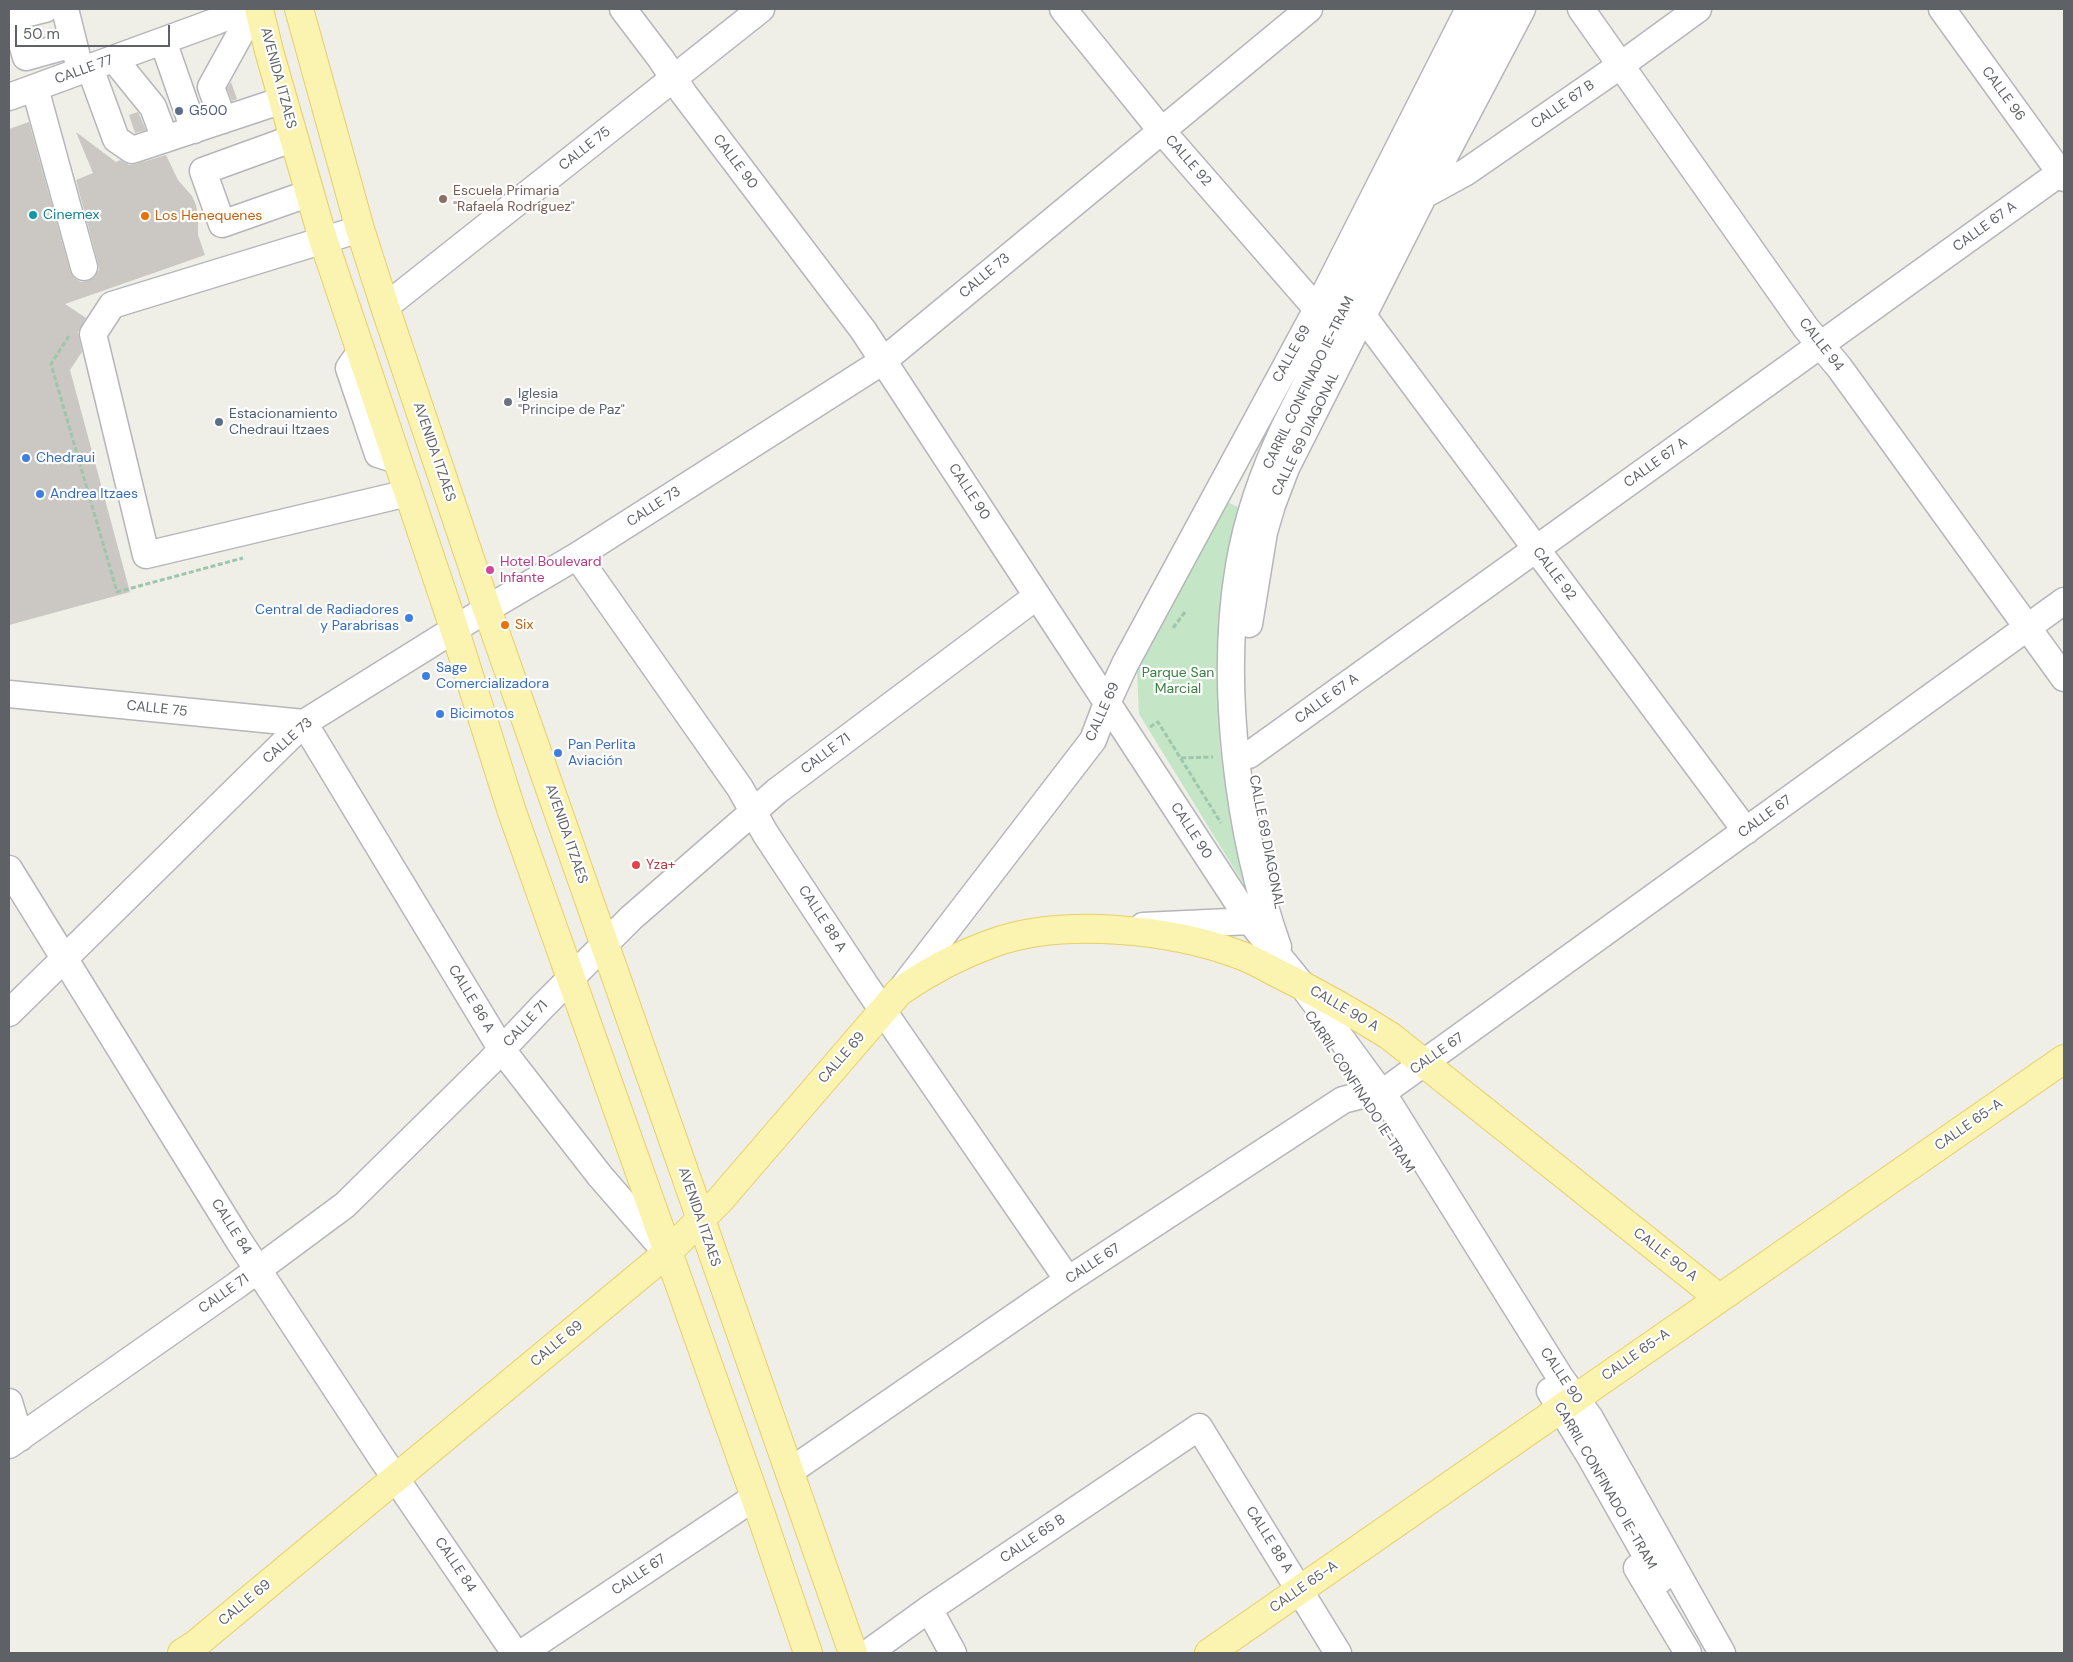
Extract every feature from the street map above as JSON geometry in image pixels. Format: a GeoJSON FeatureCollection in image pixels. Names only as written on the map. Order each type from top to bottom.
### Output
{"type":"FeatureCollection","features":[{"type":"Feature","properties":{"kind":"main road","name":"AVENIDA ITZAES"},"geometry":{"type":"LineString","coordinates":[[259,9],[269,51],[324,239],[455,631],[512,812],[667,1253],[756,1497],[808,1653]]}},
{"type":"Feature","properties":{"kind":"main road","name":"AVENIDA ITZAES"},"geometry":{"type":"LineString","coordinates":[[299,9],[360,229],[385,308],[487,609],[853,1653]]}},
{"type":"Feature","properties":{"kind":"main road","name":"CALLE 90 A"},"geometry":{"type":"LineString","coordinates":[[891,1001],[935,968],[994,942],[1049,931],[1082,929],[1148,934],[1220,948],[1292,976],[1383,1032],[1720,1298]]}},
{"type":"Feature","properties":{"kind":"main road","name":"CALLE 69"},"geometry":{"type":"LineString","coordinates":[[182,1653],[203,1638],[667,1253],[720,1200],[891,1001]]}},
{"type":"Feature","properties":{"kind":"main road","name":"CALLE 65-A"},"geometry":{"type":"LineString","coordinates":[[1208,1653],[2064,1059]]}},
{"type":"Feature","properties":{"kind":"street"},"geometry":{"type":"LineString","coordinates":[[45,9],[11,17],[26,57],[73,44]]}},
{"type":"Feature","properties":{"kind":"street"},"geometry":{"type":"LineString","coordinates":[[65,9],[73,44],[95,66],[154,107],[165,139]]}},
{"type":"Feature","properties":{"kind":"street","name":"CALLE 77"},"geometry":{"type":"LineString","coordinates":[[9,97],[218,21],[243,9]]}},
{"type":"Feature","properties":{"kind":"street"},"geometry":{"type":"LineString","coordinates":[[223,120],[211,88],[254,9]]}},
{"type":"Feature","properties":{"kind":"street","name":"CALLE 90"},"geometry":{"type":"LineString","coordinates":[[623,9],[863,330],[1250,921],[1292,976]]}},
{"type":"Feature","properties":{"kind":"street","name":"CALLE 75"},"geometry":{"type":"LineString","coordinates":[[385,308],[761,9]]}},
{"type":"Feature","properties":{"kind":"street","name":"CALLE 92"},"geometry":{"type":"LineString","coordinates":[[1063,9],[1161,130],[1316,309]]}},
{"type":"Feature","properties":{"kind":"street","name":"CALLE 73"},"geometry":{"type":"LineString","coordinates":[[9,1013],[304,723],[455,631],[487,609],[577,556],[882,361],[1309,9]]}},
{"type":"Feature","properties":{"kind":"street","name":"CALLE 69"},"geometry":{"type":"LineString","coordinates":[[891,1001],[1093,740],[1107,703],[1130,656],[1316,309],[1469,9]]}},
{"type":"Feature","properties":{"kind":"street","name":"CARRIL CONFINADO IE-TRAM"},"geometry":{"type":"LineString","coordinates":[[1380,1095],[1311,1020],[1294,991],[1292,976],[1270,925],[1250,841],[1237,773],[1232,712],[1231,640],[1237,583],[1245,538],[1262,483],[1282,434],[1495,9]]}},
{"type":"Feature","properties":{"kind":"street","name":"CALLE 69 DIAGONAL"},"geometry":{"type":"LineString","coordinates":[[1292,976],[1261,826],[1249,755],[1245,714],[1250,618],[1264,532],[1286,468],[1424,195],[1522,9]]}},
{"type":"Feature","properties":{"kind":"street","name":"CALLE 94"},"geometry":{"type":"LineString","coordinates":[[1581,9],[1806,328],[1839,367],[2064,678]]}},
{"type":"Feature","properties":{"kind":"street","name":"CALLE 67 B"},"geometry":{"type":"LineString","coordinates":[[1424,195],[1466,172],[1698,9]]}},
{"type":"Feature","properties":{"kind":"street","name":"CALLE 96"},"geometry":{"type":"LineString","coordinates":[[1942,9],[2063,174]]}},
{"type":"Feature","properties":{"kind":"street"},"geometry":{"type":"LineString","coordinates":[[162,41],[194,130]]}},
{"type":"Feature","properties":{"kind":"street"},"geometry":{"type":"LineString","coordinates":[[95,66],[116,139],[132,150],[283,100]]}},
{"type":"Feature","properties":{"kind":"street"},"geometry":{"type":"LineString","coordinates":[[35,88],[84,267]]}},
{"type":"Feature","properties":{"kind":"street"},"geometry":{"type":"LineString","coordinates":[[294,138],[203,171],[222,224],[310,193]]}},
{"type":"Feature","properties":{"kind":"street","name":"CALLE 67 A"},"geometry":{"type":"LineString","coordinates":[[1249,755],[2063,174]]}},
{"type":"Feature","properties":{"kind":"street"},"geometry":{"type":"LineString","coordinates":[[360,229],[112,305],[93,334],[146,555],[408,493]]}},
{"type":"Feature","properties":{"kind":"street","name":"CALLE 92"},"geometry":{"type":"LineString","coordinates":[[1363,316],[1746,831]]}},
{"type":"Feature","properties":{"kind":"street","name":"CALLE 88 A"},"geometry":{"type":"LineString","coordinates":[[577,556],[740,788],[771,841],[891,1001],[1068,1280]]}},
{"type":"Feature","properties":{"kind":"street","name":"CALLE 71"},"geometry":{"type":"LineString","coordinates":[[14,1441],[258,1270],[345,1205],[502,1050],[604,944],[753,811],[777,790],[1037,596]]}},
{"type":"Feature","properties":{"kind":"street","name":"CALLE 67"},"geometry":{"type":"LineString","coordinates":[[789,1472],[1068,1280],[1343,1100],[1380,1095],[2064,601]]}},
{"type":"Feature","properties":{"kind":"street","name":"CALLE 75"},"geometry":{"type":"LineString","coordinates":[[9,694],[304,723]]}},
{"type":"Feature","properties":{"kind":"street","name":"CALLE 86 A"},"geometry":{"type":"LineString","coordinates":[[304,723],[502,1050],[600,1176],[667,1253]]}},
{"type":"Feature","properties":{"kind":"street","name":"CALLE 84"},"geometry":{"type":"LineString","coordinates":[[9,869],[258,1270],[515,1653]]}},
{"type":"Feature","properties":{"kind":"street"},"geometry":{"type":"LineString","coordinates":[[1082,929],[1250,921]]}},
{"type":"Feature","properties":{"kind":"street","name":"CALLE 90"},"geometry":{"type":"LineString","coordinates":[[1380,1095],[1560,1377],[1561,1408],[1688,1653]]}},
{"type":"Feature","properties":{"kind":"street"},"geometry":{"type":"LineString","coordinates":[[9,1402],[14,1441]]}},
{"type":"Feature","properties":{"kind":"street","name":"CALLE 90"},"geometry":{"type":"LineString","coordinates":[[1561,1408],[1590,1418],[1722,1653]]}},
{"type":"Feature","properties":{"kind":"street","name":"CARRIL CONFINADO IE-TRAM"},"geometry":{"type":"LineString","coordinates":[[1561,1408],[1701,1653]]}},
{"type":"Feature","properties":{"kind":"street","name":"CALLE 88 A"},"geometry":{"type":"LineString","coordinates":[[1199,1427],[1338,1653]]}},
{"type":"Feature","properties":{"kind":"street","name":"CALLE 65 B"},"geometry":{"type":"LineString","coordinates":[[868,1653],[1199,1427]]}},
{"type":"Feature","properties":{"kind":"street","name":"CALLE 67"},"geometry":{"type":"LineString","coordinates":[[522,1653],[756,1497]]}},
{"type":"Feature","properties":{"kind":"street"},"geometry":{"type":"LineString","coordinates":[[929,1610],[953,1653]]}},
{"type":"Feature","properties":{"kind":"path"},"geometry":{"type":"LineString","coordinates":[[70,335],[51,364],[117,592],[250,556]]}},
{"type":"Feature","properties":{"kind":"path"},"geometry":{"type":"LineString","coordinates":[[1168,634],[1185,612]]}},
{"type":"Feature","properties":{"kind":"path"},"geometry":{"type":"LineString","coordinates":[[1158,722],[1221,824],[1228,821]]}},
{"type":"Feature","properties":{"kind":"path"},"geometry":{"type":"LineString","coordinates":[[1180,758],[1216,757],[1214,750]]}},
{"type":"Feature","properties":{"kind":"green space","name":"Parque San Marcial"},"geometry":{"type":"Polygon","coordinates":[[[1228,502],[1241,509],[1218,661],[1218,703],[1220,748],[1227,797],[1246,881],[1243,883],[1139,714],[1137,672],[1228,502]]]}},
{"type":"Feature","properties":{"kind":"building"},"geometry":{"type":"Polygon","coordinates":[[[231,82],[237,99],[232,101],[227,88],[231,82]]]}},
{"type":"Feature","properties":{"kind":"building"},"geometry":{"type":"Polygon","coordinates":[[[138,112],[146,130],[135,133],[129,115],[138,112]]]}},
{"type":"Feature","properties":{"kind":"building"},"geometry":{"type":"Polygon","coordinates":[[[29,122],[70,271],[74,278],[81,282],[88,281],[95,277],[99,270],[76,180],[93,173],[76,132],[116,162],[120,160],[129,165],[166,155],[178,180],[192,196],[196,205],[198,235],[205,255],[65,304],[86,318],[78,332],[82,352],[70,370],[130,592],[9,625],[9,129],[29,122]]]}},
{"type":"Feature","properties":{"kind":"place","name":"G500"},"geometry":{"type":"Point","coordinates":[179,111]}},
{"type":"Feature","properties":{"kind":"place","name":"Escuela Primaria \"Rafaela Rodríguez\""},"geometry":{"type":"Point","coordinates":[443,199]}},
{"type":"Feature","properties":{"kind":"place","name":"Cinemex"},"geometry":{"type":"Point","coordinates":[33,215]}},
{"type":"Feature","properties":{"kind":"place","name":"Los Henequenes"},"geometry":{"type":"Point","coordinates":[145,216]}},
{"type":"Feature","properties":{"kind":"place","name":"Iglesia \"Principe de Paz\""},"geometry":{"type":"Point","coordinates":[508,402]}},
{"type":"Feature","properties":{"kind":"place","name":"Estacionamiento Chedraui Itzaes"},"geometry":{"type":"Point","coordinates":[219,422]}},
{"type":"Feature","properties":{"kind":"place","name":"Chedraui"},"geometry":{"type":"Point","coordinates":[26,458]}},
{"type":"Feature","properties":{"kind":"place","name":"Andrea Itzaes"},"geometry":{"type":"Point","coordinates":[40,494]}},
{"type":"Feature","properties":{"kind":"place","name":"Hotel Boulevard Infante"},"geometry":{"type":"Point","coordinates":[490,570]}},
{"type":"Feature","properties":{"kind":"place","name":"Central de Radiadores y Parabrisas"},"geometry":{"type":"Point","coordinates":[409,618]}},
{"type":"Feature","properties":{"kind":"place","name":"Six"},"geometry":{"type":"Point","coordinates":[505,625]}},
{"type":"Feature","properties":{"kind":"place","name":"Sage Comercializadora"},"geometry":{"type":"Point","coordinates":[426,676]}},
{"type":"Feature","properties":{"kind":"place","name":"Bicimotos"},"geometry":{"type":"Point","coordinates":[440,714]}},
{"type":"Feature","properties":{"kind":"place","name":"Pan Perlita Aviación"},"geometry":{"type":"Point","coordinates":[558,753]}},
{"type":"Feature","properties":{"kind":"place","name":"Yza+"},"geometry":{"type":"Point","coordinates":[636,865]}}]}
